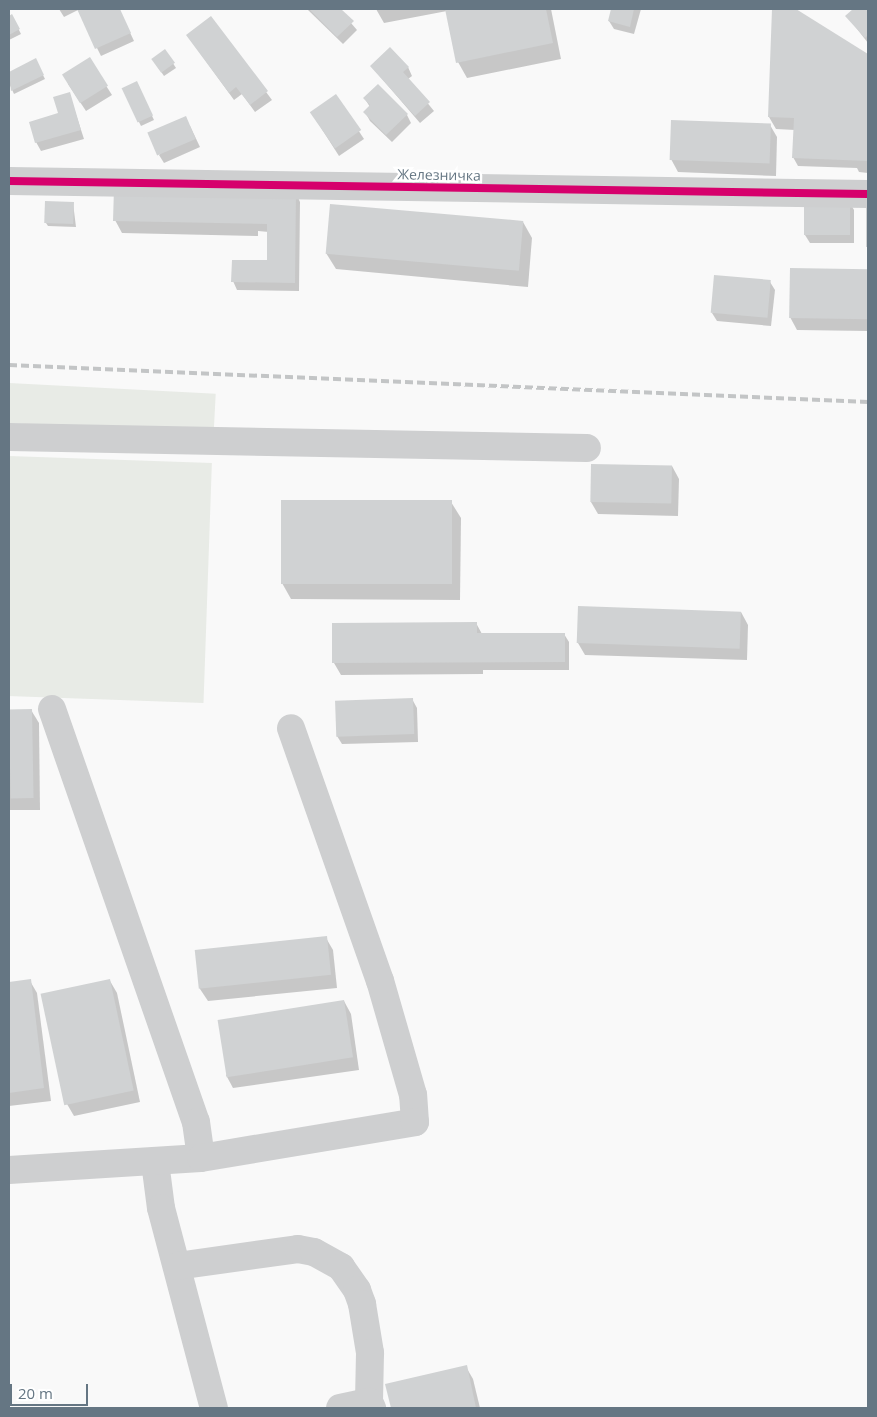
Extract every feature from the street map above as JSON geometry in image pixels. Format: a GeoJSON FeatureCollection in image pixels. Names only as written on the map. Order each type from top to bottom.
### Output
{"type":"FeatureCollection","features":[{"type":"Feature","properties":{"kind":"street","name":"Железничка"},"geometry":{"type":"LineString","coordinates":[[9,181],[868,194]]}},
{"type":"Feature","properties":{"kind":"street"},"geometry":{"type":"LineString","coordinates":[[9,436],[587,448]]}},
{"type":"Feature","properties":{"kind":"street"},"geometry":{"type":"LineString","coordinates":[[52,709],[196,1122],[201,1158]]}},
{"type":"Feature","properties":{"kind":"street"},"geometry":{"type":"LineString","coordinates":[[9,1170],[201,1158],[415,1122],[413,1095],[380,981],[292,728]]}},
{"type":"Feature","properties":{"kind":"street"},"geometry":{"type":"LineString","coordinates":[[155,1162],[161,1208],[214,1408]]}},
{"type":"Feature","properties":{"kind":"street"},"geometry":{"type":"LineString","coordinates":[[176,1266],[298,1249],[329,1258],[350,1277],[362,1304],[370,1352],[370,1405],[340,1408]]}},
{"type":"Feature","properties":{"kind":"shaded area"},"geometry":{"type":"Polygon","coordinates":[[[9,383],[216,394],[214,434],[9,423],[9,383]]]}},
{"type":"Feature","properties":{"kind":"shaded area"},"geometry":{"type":"Polygon","coordinates":[[[9,456],[212,463],[204,703],[9,696],[9,456]]]}},
{"type":"Feature","properties":{"kind":"building"},"geometry":{"type":"Polygon","coordinates":[[[77,9],[120,9],[131,33],[95,49],[77,9]]]}},
{"type":"Feature","properties":{"kind":"building"},"geometry":{"type":"Polygon","coordinates":[[[309,9],[341,9],[354,21],[337,37],[309,9]]]}},
{"type":"Feature","properties":{"kind":"building"},"geometry":{"type":"Polygon","coordinates":[[[445,9],[546,9],[553,43],[456,63],[445,9]]]}},
{"type":"Feature","properties":{"kind":"building"},"geometry":{"type":"Polygon","coordinates":[[[611,9],[634,9],[630,27],[608,21],[611,9]]]}},
{"type":"Feature","properties":{"kind":"building"},"geometry":{"type":"Polygon","coordinates":[[[772,9],[796,9],[868,54],[868,161],[792,158],[794,118],[768,117],[772,9]]]}},
{"type":"Feature","properties":{"kind":"building"},"geometry":{"type":"Polygon","coordinates":[[[853,9],[868,9],[868,35],[865,38],[845,16],[853,9]]]}},
{"type":"Feature","properties":{"kind":"building"},"geometry":{"type":"Polygon","coordinates":[[[12,14],[20,29],[9,35],[9,16],[12,14]]]}},
{"type":"Feature","properties":{"kind":"building"},"geometry":{"type":"Polygon","coordinates":[[[211,16],[268,91],[250,105],[236,87],[229,93],[186,35],[211,16]]]}},
{"type":"Feature","properties":{"kind":"building"},"geometry":{"type":"Polygon","coordinates":[[[390,47],[409,67],[403,72],[430,102],[415,116],[370,66],[390,47]]]}},
{"type":"Feature","properties":{"kind":"building"},"geometry":{"type":"Polygon","coordinates":[[[165,49],[175,63],[161,73],[151,59],[165,49]]]}},
{"type":"Feature","properties":{"kind":"building"},"geometry":{"type":"Polygon","coordinates":[[[90,57],[108,86],[80,103],[62,74],[90,57]]]}},
{"type":"Feature","properties":{"kind":"building"},"geometry":{"type":"Polygon","coordinates":[[[36,58],[44,75],[11,91],[9,72],[36,58]]]}},
{"type":"Feature","properties":{"kind":"building"},"geometry":{"type":"Polygon","coordinates":[[[137,81],[153,115],[138,123],[122,88],[137,81]]]}},
{"type":"Feature","properties":{"kind":"building"},"geometry":{"type":"Polygon","coordinates":[[[378,84],[408,114],[386,135],[363,112],[370,105],[363,98],[378,84]]]}},
{"type":"Feature","properties":{"kind":"building"},"geometry":{"type":"Polygon","coordinates":[[[70,92],[81,130],[35,143],[29,122],[58,113],[53,97],[70,92]]]}},
{"type":"Feature","properties":{"kind":"building"},"geometry":{"type":"Polygon","coordinates":[[[336,94],[361,130],[335,148],[310,112],[336,94]]]}},
{"type":"Feature","properties":{"kind":"building"},"geometry":{"type":"Polygon","coordinates":[[[186,116],[196,139],[157,155],[147,132],[186,116]]]}},
{"type":"Feature","properties":{"kind":"building"},"geometry":{"type":"Polygon","coordinates":[[[671,120],[771,123],[770,163],[670,160],[671,120]]]}},
{"type":"Feature","properties":{"kind":"building"},"geometry":{"type":"Polygon","coordinates":[[[114,188],[296,192],[295,283],[231,282],[232,260],[267,260],[267,224],[113,221],[114,188]]]}},
{"type":"Feature","properties":{"kind":"building"},"geometry":{"type":"Polygon","coordinates":[[[804,200],[850,200],[850,235],[804,235],[804,200]]]}},
{"type":"Feature","properties":{"kind":"building"},"geometry":{"type":"Polygon","coordinates":[[[45,201],[74,202],[73,224],[44,223],[45,201]]]}},
{"type":"Feature","properties":{"kind":"building"},"geometry":{"type":"Polygon","coordinates":[[[330,204],[523,221],[519,271],[326,254],[330,204]]]}},
{"type":"Feature","properties":{"kind":"building"},"geometry":{"type":"Polygon","coordinates":[[[866,204],[868,204],[868,247],[866,247],[866,204]]]}},
{"type":"Feature","properties":{"kind":"building"},"geometry":{"type":"Polygon","coordinates":[[[790,268],[868,269],[867,319],[789,318],[790,268]]]}},
{"type":"Feature","properties":{"kind":"building"},"geometry":{"type":"Polygon","coordinates":[[[714,275],[771,280],[767,318],[711,313],[714,275]]]}},
{"type":"Feature","properties":{"kind":"building"},"geometry":{"type":"Polygon","coordinates":[[[591,464],[672,465],[671,503],[590,502],[591,464]]]}},
{"type":"Feature","properties":{"kind":"building"},"geometry":{"type":"Polygon","coordinates":[[[281,500],[452,500],[452,584],[281,584],[281,500]]]}},
{"type":"Feature","properties":{"kind":"building"},"geometry":{"type":"Polygon","coordinates":[[[578,606],[741,612],[740,649],[577,643],[578,606]]]}},
{"type":"Feature","properties":{"kind":"building"},"geometry":{"type":"Polygon","coordinates":[[[477,622],[477,633],[565,633],[565,662],[332,663],[332,623],[477,622]]]}},
{"type":"Feature","properties":{"kind":"building"},"geometry":{"type":"Polygon","coordinates":[[[413,698],[414,734],[336,737],[335,701],[413,698]]]}},
{"type":"Feature","properties":{"kind":"building"},"geometry":{"type":"Polygon","coordinates":[[[9,709],[32,709],[34,798],[11,798],[9,709]]]}},
{"type":"Feature","properties":{"kind":"building"},"geometry":{"type":"Polygon","coordinates":[[[327,936],[331,975],[199,989],[195,950],[327,936]]]}},
{"type":"Feature","properties":{"kind":"building"},"geometry":{"type":"Polygon","coordinates":[[[31,979],[44,1088],[9,1093],[9,982],[31,979]]]}},
{"type":"Feature","properties":{"kind":"building"},"geometry":{"type":"Polygon","coordinates":[[[110,979],[134,1091],[64,1105],[41,994],[110,979]]]}},
{"type":"Feature","properties":{"kind":"building"},"geometry":{"type":"Polygon","coordinates":[[[344,1000],[353,1057],[227,1077],[218,1020],[344,1000]]]}},
{"type":"Feature","properties":{"kind":"building"},"geometry":{"type":"Polygon","coordinates":[[[467,1365],[476,1408],[391,1408],[385,1384],[467,1365]]]}},
{"type":"Feature","properties":{"kind":"railway"},"geometry":{"type":"LineString","coordinates":[[9,365],[868,402]]}},
{"type":"Feature","properties":{"kind":"cycle path"},"geometry":{"type":"LineString","coordinates":[[9,181],[868,194]]}}]}
